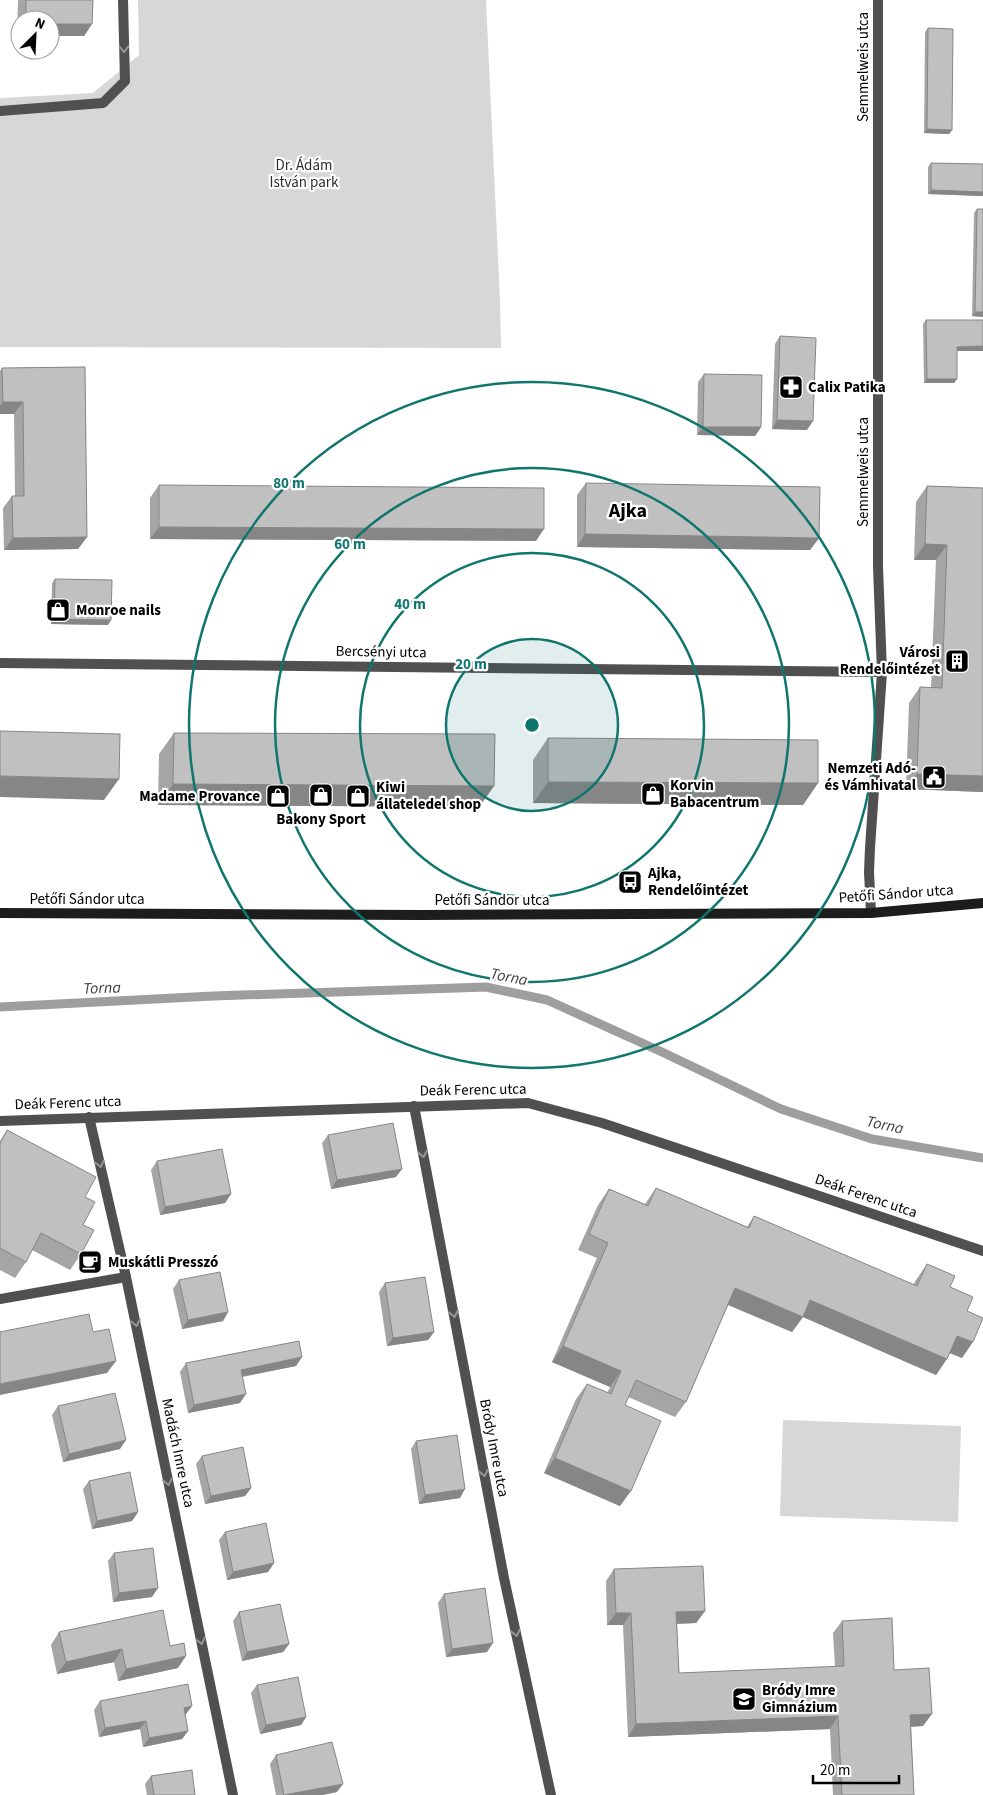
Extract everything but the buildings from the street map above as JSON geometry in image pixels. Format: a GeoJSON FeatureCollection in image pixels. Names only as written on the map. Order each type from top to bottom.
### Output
{"type":"FeatureCollection","features":[{"type":"Feature","properties":{"kind":"main road","name":"Petőfi Sándor utca"},"geometry":{"type":"LineString","coordinates":[[0,913],[431,915],[871,913],[983,903]]}},
{"type":"Feature","properties":{"kind":"street"},"geometry":{"type":"LineString","coordinates":[[0,111],[104,103],[125,81],[123,0]]}},
{"type":"Feature","properties":{"kind":"street","name":"Semmelweis utca"},"geometry":{"type":"LineString","coordinates":[[871,913],[870,848],[882,672],[878,568],[878,0]]}},
{"type":"Feature","properties":{"kind":"street","name":"Bercsényi utca"},"geometry":{"type":"LineString","coordinates":[[0,663],[882,672]]}},
{"type":"Feature","properties":{"kind":"street","name":"Deák Ferenc utca"},"geometry":{"type":"LineString","coordinates":[[0,1121],[528,1103],[602,1123],[983,1251]]}},
{"type":"Feature","properties":{"kind":"street","name":"Bródy Imre utca"},"geometry":{"type":"LineString","coordinates":[[414,1106],[504,1578],[551,1795]]}},
{"type":"Feature","properties":{"kind":"street","name":"Madách Imre utca"},"geometry":{"type":"LineString","coordinates":[[90,1117],[126,1277],[233,1795]]}},
{"type":"Feature","properties":{"kind":"street"},"geometry":{"type":"LineString","coordinates":[[0,1299],[126,1277]]}},
{"type":"Feature","properties":{"kind":"green space","name":"Dr. Ádám István park"},"geometry":{"type":"Polygon","coordinates":[[[138,0],[486,0],[501,348],[0,347],[0,98],[93,93],[139,55],[138,0]]]}},
{"type":"Feature","properties":{"kind":"green space"},"geometry":{"type":"Polygon","coordinates":[[[783,1420],[961,1426],[958,1522],[780,1516],[783,1420]]]}},
{"type":"Feature","properties":{"kind":"waterway","name":"Torna"},"geometry":{"type":"LineString","coordinates":[[0,1007],[213,996],[486,987],[547,1000],[781,1109],[872,1139],[983,1158]]}},
{"type":"Feature","properties":{"kind":"place","name":"Calix Patika"},"geometry":{"type":"Point","coordinates":[791,387]}},
{"type":"Feature","properties":{"kind":"place","name":"Monroe nails"},"geometry":{"type":"Point","coordinates":[58,610]}},
{"type":"Feature","properties":{"kind":"place","name":"Városi Rendelőintézet"},"geometry":{"type":"Point","coordinates":[957,661]}},
{"type":"Feature","properties":{"kind":"place","name":"Nemzeti Adó- és Vámhivatal"},"geometry":{"type":"Point","coordinates":[934,777]}},
{"type":"Feature","properties":{"kind":"place","name":"Korvin Babacentrum"},"geometry":{"type":"Point","coordinates":[653,794]}},
{"type":"Feature","properties":{"kind":"place","name":"Bakony Sport"},"geometry":{"type":"Point","coordinates":[321,795]}},
{"type":"Feature","properties":{"kind":"place","name":"Madame Provance"},"geometry":{"type":"Point","coordinates":[278,796]}},
{"type":"Feature","properties":{"kind":"place","name":"Kiwi állateledel shop"},"geometry":{"type":"Point","coordinates":[358,796]}},
{"type":"Feature","properties":{"kind":"place","name":"Ajka, Rendelőintézet"},"geometry":{"type":"Point","coordinates":[630,882]}},
{"type":"Feature","properties":{"kind":"place","name":"Muskátli Presszó"},"geometry":{"type":"Point","coordinates":[90,1262]}},
{"type":"Feature","properties":{"kind":"place","name":"Bródy Imre Gimnázium"},"geometry":{"type":"Point","coordinates":[744,1699]}},
{"type":"Feature","properties":{"kind":"district","name":"Ajka"},"geometry":{"type":"Point","coordinates":[628,511]}}]}
